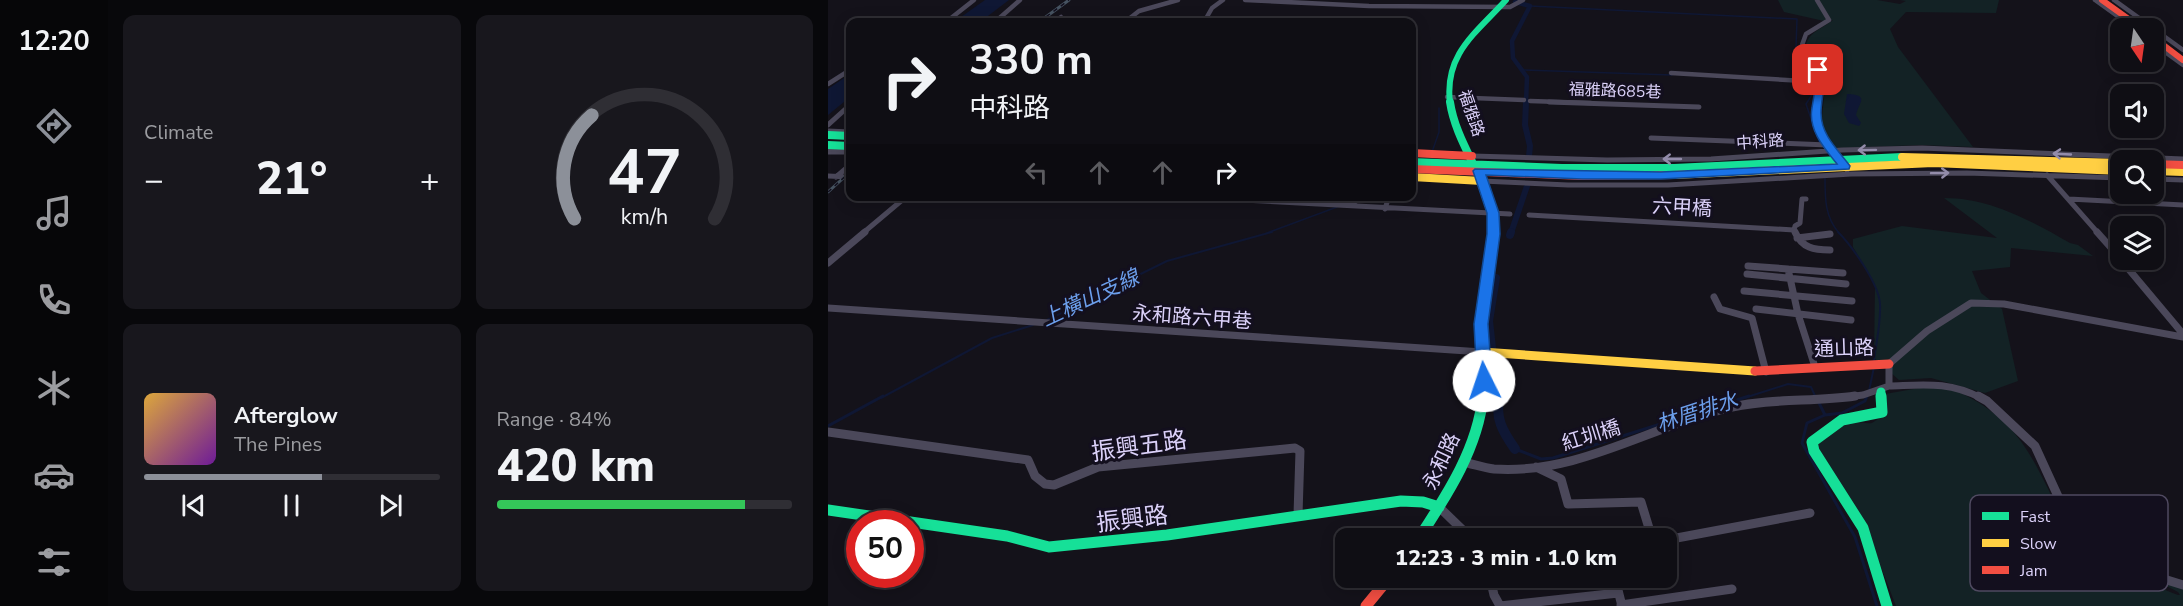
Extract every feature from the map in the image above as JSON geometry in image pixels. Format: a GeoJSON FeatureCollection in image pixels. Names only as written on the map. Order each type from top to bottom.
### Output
{"type":"FeatureCollection","features":[{"type":"Feature","properties":{"kind":"street"},"geometry":{"type":"LineString","coordinates":[[951,18],[974,0]]}},
{"type":"Feature","properties":{"kind":"street"},"geometry":{"type":"LineString","coordinates":[[1000,18],[1020,0]]}},
{"type":"Feature","properties":{"kind":"street"},"geometry":{"type":"LineString","coordinates":[[1130,18],[1139,11],[1178,0]]}},
{"type":"Feature","properties":{"kind":"street"},"geometry":{"type":"LineString","coordinates":[[1206,18],[1212,8],[1223,0]]}},
{"type":"Feature","properties":{"kind":"street"},"geometry":{"type":"LineString","coordinates":[[1245,0],[1503,3],[1510,7],[1523,0]]}},
{"type":"Feature","properties":{"kind":"street"},"geometry":{"type":"LineString","coordinates":[[1817,0],[1829,20],[1809,32],[1802,41],[1805,51],[1821,76],[1816,111],[1817,126],[1833,152],[1848,170]]}},
{"type":"Feature","properties":{"kind":"street"},"geometry":{"type":"LineString","coordinates":[[2095,0],[2119,18]]}},
{"type":"Feature","properties":{"kind":"street"},"geometry":{"type":"LineString","coordinates":[[2102,0],[2127,18]]}},
{"type":"Feature","properties":{"kind":"street"},"geometry":{"type":"LineString","coordinates":[[2112,0],[2137,18]]}},
{"type":"Feature","properties":{"kind":"street","name":"福雅路"},"geometry":{"type":"LineString","coordinates":[[1477,168],[1448,98],[1448,77],[1458,53],[1503,3]]}},
{"type":"Feature","properties":{"kind":"street"},"geometry":{"type":"LineString","coordinates":[[2164,38],[2183,52]]}},
{"type":"Feature","properties":{"kind":"street"},"geometry":{"type":"LineString","coordinates":[[2164,46],[2183,60]]}},
{"type":"Feature","properties":{"kind":"street"},"geometry":{"type":"LineString","coordinates":[[2164,51],[2183,65]]}},
{"type":"Feature","properties":{"kind":"street"},"geometry":{"type":"LineString","coordinates":[[828,84],[846,73]]}},
{"type":"Feature","properties":{"kind":"street"},"geometry":{"type":"LineString","coordinates":[[1671,73],[1821,82]]}},
{"type":"Feature","properties":{"kind":"street","name":"福雅路685巷"},"geometry":{"type":"LineString","coordinates":[[1448,98],[1699,107]]}},
{"type":"Feature","properties":{"kind":"street"},"geometry":{"type":"LineString","coordinates":[[828,125],[846,109]]}},
{"type":"Feature","properties":{"kind":"street"},"geometry":{"type":"LineString","coordinates":[[828,133],[846,135]]}},
{"type":"Feature","properties":{"kind":"street"},"geometry":{"type":"LineString","coordinates":[[828,149],[846,138]]}},
{"type":"Feature","properties":{"kind":"street"},"geometry":{"type":"LineString","coordinates":[[1651,138],[1833,152]]}},
{"type":"Feature","properties":{"kind":"street"},"geometry":{"type":"LineString","coordinates":[[828,149],[846,150]]}},
{"type":"Feature","properties":{"kind":"street","name":"中科路"},"geometry":{"type":"LineString","coordinates":[[1416,169],[1712,168],[1833,152],[2183,162]]}},
{"type":"Feature","properties":{"kind":"street","name":"中科路"},"geometry":{"type":"LineString","coordinates":[[1416,154],[1477,168]]}},
{"type":"Feature","properties":{"kind":"street"},"geometry":{"type":"LineString","coordinates":[[2032,156],[2110,246]]}},
{"type":"Feature","properties":{"kind":"street","name":"中科路"},"geometry":{"type":"LineString","coordinates":[[2032,156],[2110,162]]}},
{"type":"Feature","properties":{"kind":"street","name":"中科路"},"geometry":{"type":"LineString","coordinates":[[1416,162],[1582,176],[1848,170],[1933,163],[2110,177]]}},
{"type":"Feature","properties":{"kind":"street"},"geometry":{"type":"LineString","coordinates":[[2164,163],[2183,162]]}},
{"type":"Feature","properties":{"kind":"street"},"geometry":{"type":"LineString","coordinates":[[836,177],[846,168]]}},
{"type":"Feature","properties":{"kind":"street","name":"中科路"},"geometry":{"type":"LineString","coordinates":[[1416,176],[1477,168]]}},
{"type":"Feature","properties":{"kind":"street","name":"永和路"},"geometry":{"type":"LineString","coordinates":[[1425,528],[1464,462],[1480,417],[1484,381],[1481,324],[1494,234],[1493,213],[1477,168]]}},
{"type":"Feature","properties":{"kind":"street","name":"中科路"},"geometry":{"type":"LineString","coordinates":[[2045,172],[2110,171]]}},
{"type":"Feature","properties":{"kind":"street"},"geometry":{"type":"LineString","coordinates":[[2164,172],[2183,173]]}},
{"type":"Feature","properties":{"kind":"street"},"geometry":{"type":"LineString","coordinates":[[828,176],[846,176]]}},
{"type":"Feature","properties":{"kind":"street"},"geometry":{"type":"LineString","coordinates":[[2164,179],[2183,180]]}},
{"type":"Feature","properties":{"kind":"street"},"geometry":{"type":"LineString","coordinates":[[1806,199],[1802,199],[1800,223],[1795,226],[1794,231],[1797,238],[1802,245],[1812,250],[1830,250]]}},
{"type":"Feature","properties":{"kind":"street"},"geometry":{"type":"LineString","coordinates":[[2069,199],[2183,205]]}},
{"type":"Feature","properties":{"kind":"street"},"geometry":{"type":"LineString","coordinates":[[828,263],[901,201]]}},
{"type":"Feature","properties":{"kind":"street"},"geometry":{"type":"LineString","coordinates":[[1247,201],[1510,214]]}},
{"type":"Feature","properties":{"kind":"street"},"geometry":{"type":"LineString","coordinates":[[1345,207],[1357,201]]}},
{"type":"Feature","properties":{"kind":"street"},"geometry":{"type":"LineString","coordinates":[[1385,209],[1387,201]]}},
{"type":"Feature","properties":{"kind":"street","name":"六甲橋"},"geometry":{"type":"LineString","coordinates":[[1529,215],[1794,231]]}},
{"type":"Feature","properties":{"kind":"street"},"geometry":{"type":"LineString","coordinates":[[1797,238],[1830,234]]}},
{"type":"Feature","properties":{"kind":"street"},"geometry":{"type":"LineString","coordinates":[[1788,269],[1798,314],[1815,367]]}},
{"type":"Feature","properties":{"kind":"street"},"geometry":{"type":"LineString","coordinates":[[1843,273],[1788,269],[1748,270],[1790,278],[1846,284]]}},
{"type":"Feature","properties":{"kind":"street"},"geometry":{"type":"LineString","coordinates":[[2130,270],[2183,336]]}},
{"type":"Feature","properties":{"kind":"street"},"geometry":{"type":"LineString","coordinates":[[1744,291],[1852,301]]}},
{"type":"Feature","properties":{"kind":"street"},"geometry":{"type":"LineString","coordinates":[[1714,297],[1720,309],[1752,318],[1766,372]]}},
{"type":"Feature","properties":{"kind":"street","name":"通山路"},"geometry":{"type":"LineString","coordinates":[[1482,352],[1766,372],[1815,367],[1874,366],[1889,364],[1927,331],[1971,303],[1988,302],[2183,336]]}},
{"type":"Feature","properties":{"kind":"street","name":"永和路六甲巷"},"geometry":{"type":"LineString","coordinates":[[828,308],[1482,352]]}},
{"type":"Feature","properties":{"kind":"street"},"geometry":{"type":"LineString","coordinates":[[1756,309],[1851,320]]}},
{"type":"Feature","properties":{"kind":"street"},"geometry":{"type":"LineString","coordinates":[[1887,606],[1863,528],[1814,451],[1812,442],[1838,422],[1854,416],[1874,417],[1882,412],[1876,392],[1889,364]]}},
{"type":"Feature","properties":{"kind":"street","name":"紅圳橋"},"geometry":{"type":"LineString","coordinates":[[1464,462],[1493,469],[1536,467],[1582,456],[1717,410],[1761,401],[1809,397],[1832,398],[1942,384],[1963,389],[1987,401],[2035,446],[2057,495]]}},
{"type":"Feature","properties":{"kind":"street","name":"振興五路"},"geometry":{"type":"LineString","coordinates":[[828,432],[1028,460],[1035,476],[1045,484],[1054,485],[1098,467],[1295,448],[1300,451],[1298,515]]}},
{"type":"Feature","properties":{"kind":"street"},"geometry":{"type":"LineString","coordinates":[[1536,467],[1560,479],[1568,504],[1641,502],[1649,528]]}},
{"type":"Feature","properties":{"kind":"street","name":"振興路"},"geometry":{"type":"LineString","coordinates":[[832,510],[1008,536],[1048,548],[1167,535],[1377,505],[1406,498],[1421,499],[1439,507]]}},
{"type":"Feature","properties":{"kind":"street"},"geometry":{"type":"LineString","coordinates":[[1439,507],[1461,528]]}},
{"type":"Feature","properties":{"kind":"street"},"geometry":{"type":"LineString","coordinates":[[828,519],[832,510]]}},
{"type":"Feature","properties":{"kind":"street"},"geometry":{"type":"LineString","coordinates":[[1677,538],[1810,513]]}},
{"type":"Feature","properties":{"kind":"street","name":"紅圳橋"},"geometry":{"type":"LineString","coordinates":[[2168,581],[2183,585]]}},
{"type":"Feature","properties":{"kind":"street"},"geometry":{"type":"LineString","coordinates":[[1366,606],[1381,588]]}},
{"type":"Feature","properties":{"kind":"street"},"geometry":{"type":"LineString","coordinates":[[1492,588],[1500,606],[1537,604],[1618,593]]}},
{"type":"Feature","properties":{"kind":"street"},"geometry":{"type":"LineString","coordinates":[[1617,588],[1621,605],[1732,590]]}},
{"type":"Feature","properties":{"kind":"shaded area"},"geometry":{"type":"Polygon","coordinates":[[[1778,0],[1877,0],[1900,4],[1906,1],[1900,0],[1999,0],[1996,13],[1906,12],[1890,29],[1898,47],[1973,147],[1921,145],[1836,148],[1821,126],[1826,78],[1806,45],[1813,33],[1833,20],[1824,21],[1784,12],[1778,0]]]}},
{"type":"Feature","properties":{"kind":"shaded area"},"geometry":{"type":"Polygon","coordinates":[[[1944,198],[1978,202],[2010,212],[2078,245],[2093,256],[2011,248],[2010,267],[1972,271],[1981,293],[2002,309],[2018,381],[1985,393],[1931,378],[1899,380],[1874,358],[1875,285],[1853,247],[1853,239],[1902,226],[1997,238],[1944,198]]]}},
{"type":"Feature","properties":{"kind":"shaded area"},"geometry":{"type":"Polygon","coordinates":[[[1942,384],[1975,400],[1989,409],[2012,430],[2032,458],[2051,495],[1970,495],[1970,591],[2168,591],[2180,595],[2168,587],[2168,580],[2183,585],[2183,606],[1896,606],[1869,536],[1817,446],[1827,434],[1843,425],[1855,422],[1872,423],[1884,415],[1885,394],[1942,384]]]}},
{"type":"Feature","properties":{"kind":"water"},"geometry":{"type":"Polygon","coordinates":[[[985,0],[1009,0],[985,18],[960,18],[985,0]]]}},
{"type":"Feature","properties":{"kind":"water"},"geometry":{"type":"Polygon","coordinates":[[[846,77],[846,100],[828,115],[828,89],[846,77]]]}},
{"type":"Feature","properties":{"kind":"water"},"geometry":{"type":"Polygon","coordinates":[[[1847,94],[1861,98],[1856,115],[1861,123],[1859,126],[1849,123],[1844,114],[1847,94]]]}},
{"type":"Feature","properties":{"kind":"waterway","name":"林厝排水"},"geometry":{"type":"LineString","coordinates":[[1518,0],[1515,2],[1530,6],[1512,41],[1513,58],[1527,77],[1526,103]]}},
{"type":"Feature","properties":{"kind":"waterway"},"geometry":{"type":"LineString","coordinates":[[1530,6],[1797,19],[1795,75],[1804,80]]}},
{"type":"Feature","properties":{"kind":"waterway"},"geometry":{"type":"LineString","coordinates":[[1521,70],[1672,75]]}},
{"type":"Feature","properties":{"kind":"waterway"},"geometry":{"type":"LineString","coordinates":[[1810,83],[1813,93],[1806,104],[1819,142]]}},
{"type":"Feature","properties":{"kind":"waterway","name":"林厝排水"},"geometry":{"type":"LineString","coordinates":[[1526,102],[1525,125],[1530,146],[1529,156]]}},
{"type":"Feature","properties":{"kind":"waterway","name":"上橫山支線"},"geometry":{"type":"LineString","coordinates":[[1432,152],[1439,132],[1439,108]]}},
{"type":"Feature","properties":{"kind":"waterway"},"geometry":{"type":"LineString","coordinates":[[1825,178],[1828,214],[1839,233]]}},
{"type":"Feature","properties":{"kind":"waterway","name":"林厝排水"},"geometry":{"type":"LineString","coordinates":[[1511,233],[1527,186]]}},
{"type":"Feature","properties":{"kind":"waterway","name":"上橫山支線"},"geometry":{"type":"LineString","coordinates":[[1267,233],[1337,207]]}},
{"type":"Feature","properties":{"kind":"waterway","name":"上橫山支線"},"geometry":{"type":"LineString","coordinates":[[1047,320],[1167,261],[1272,232]]}},
{"type":"Feature","properties":{"kind":"waterway"},"geometry":{"type":"LineString","coordinates":[[1838,232],[1864,266],[1878,296],[1880,318],[1874,361]]}},
{"type":"Feature","properties":{"kind":"waterway","name":"林厝排水"},"geometry":{"type":"LineString","coordinates":[[1496,278],[1489,321],[1492,348],[1504,383],[1500,398]]}},
{"type":"Feature","properties":{"kind":"waterway","name":"上橫山支線"},"geometry":{"type":"LineString","coordinates":[[881,398],[992,338],[1033,325]]}},
{"type":"Feature","properties":{"kind":"waterway"},"geometry":{"type":"LineString","coordinates":[[1869,391],[1874,367]]}},
{"type":"Feature","properties":{"kind":"waterway","name":"林厝排水"},"geometry":{"type":"LineString","coordinates":[[1744,398],[1788,384],[1811,387],[1816,398]]}},
{"type":"Feature","properties":{"kind":"waterway","name":"上橫山支線"},"geometry":{"type":"LineString","coordinates":[[828,426],[883,396]]}},
{"type":"Feature","properties":{"kind":"waterway","name":"林厝排水"},"geometry":{"type":"LineString","coordinates":[[1500,396],[1499,418],[1515,449]]}},
{"type":"Feature","properties":{"kind":"waterway","name":"林厝排水"},"geometry":{"type":"LineString","coordinates":[[1690,415],[1749,396]]}},
{"type":"Feature","properties":{"kind":"waterway"},"geometry":{"type":"LineString","coordinates":[[1825,415],[1842,413],[1865,401],[1867,396]]}},
{"type":"Feature","properties":{"kind":"waterway","name":"林厝排水"},"geometry":{"type":"LineString","coordinates":[[1819,403],[1825,415]]}},
{"type":"Feature","properties":{"kind":"waterway","name":"林厝排水"},"geometry":{"type":"LineString","coordinates":[[1825,415],[1807,423],[1802,443],[1855,537],[1877,606]]}},
{"type":"Feature","properties":{"kind":"waterway","name":"林厝排水"},"geometry":{"type":"LineString","coordinates":[[1515,449],[1541,459],[1553,458],[1670,421]]}},
{"type":"Feature","properties":{"kind":"railway"},"geometry":{"type":"LineString","coordinates":[[1044,18],[1069,0]]}},
{"type":"Feature","properties":{"kind":"railway"},"geometry":{"type":"LineString","coordinates":[[828,192],[846,176]]}},
{"type":"Feature","properties":{"kind":"traffic: fast"},"geometry":{"type":"LineString","coordinates":[[1425,528],[1463,463],[1478,422],[1484,379],[1481,315],[1493,226],[1489,198],[1451,109],[1450,72],[1462,47],[1506,0]]}},
{"type":"Feature","properties":{"kind":"traffic: fast"},"geometry":{"type":"LineString","coordinates":[[828,135],[846,136]]}},
{"type":"Feature","properties":{"kind":"traffic: fast"},"geometry":{"type":"LineString","coordinates":[[828,145],[846,146]]}},
{"type":"Feature","properties":{"kind":"traffic: fast"},"geometry":{"type":"LineString","coordinates":[[1416,162],[1562,168],[1674,168],[1902,157]]}},
{"type":"Feature","properties":{"kind":"traffic: fast"},"geometry":{"type":"LineString","coordinates":[[1881,392],[1882,412],[1842,420],[1812,442],[1814,451],[1863,528],[1887,606]]}},
{"type":"Feature","properties":{"kind":"traffic: fast"},"geometry":{"type":"LineString","coordinates":[[828,510],[1007,536],[1049,547],[1167,535],[1401,501],[1423,502],[1439,507]]}},
{"type":"Feature","properties":{"kind":"traffic: slow"},"geometry":{"type":"LineString","coordinates":[[1902,157],[2110,163]]}},
{"type":"Feature","properties":{"kind":"traffic: slow"},"geometry":{"type":"LineString","coordinates":[[1674,175],[1933,163],[2110,171]]}},
{"type":"Feature","properties":{"kind":"traffic: slow"},"geometry":{"type":"LineString","coordinates":[[2164,171],[2183,172]]}},
{"type":"Feature","properties":{"kind":"traffic: slow"},"geometry":{"type":"LineString","coordinates":[[1416,177],[1482,181]]}},
{"type":"Feature","properties":{"kind":"traffic: slow"},"geometry":{"type":"LineString","coordinates":[[1482,352],[1755,371]]}},
{"type":"Feature","properties":{"kind":"traffic: jam"},"geometry":{"type":"LineString","coordinates":[[2102,0],[2127,18]]}},
{"type":"Feature","properties":{"kind":"traffic: jam"},"geometry":{"type":"LineString","coordinates":[[2164,46],[2183,60]]}},
{"type":"Feature","properties":{"kind":"traffic: jam"},"geometry":{"type":"LineString","coordinates":[[1416,153],[1472,156]]}},
{"type":"Feature","properties":{"kind":"traffic: jam"},"geometry":{"type":"LineString","coordinates":[[2164,164],[2183,165]]}},
{"type":"Feature","properties":{"kind":"traffic: jam"},"geometry":{"type":"LineString","coordinates":[[1416,169],[1582,176],[1674,175]]}},
{"type":"Feature","properties":{"kind":"traffic: jam"},"geometry":{"type":"LineString","coordinates":[[1755,371],[1889,364]]}},
{"type":"Feature","properties":{"kind":"traffic: jam"},"geometry":{"type":"LineString","coordinates":[[1366,606],[1381,588]]}},
{"type":"Feature","properties":{"kind":"route"},"geometry":{"type":"LineString","coordinates":[[1484,381],[1482,305],[1494,234],[1493,213],[1479,171],[1582,176],[1661,176],[1845,166],[1828,146],[1817,126],[1816,111],[1821,82],[1818,70]]}}]}
